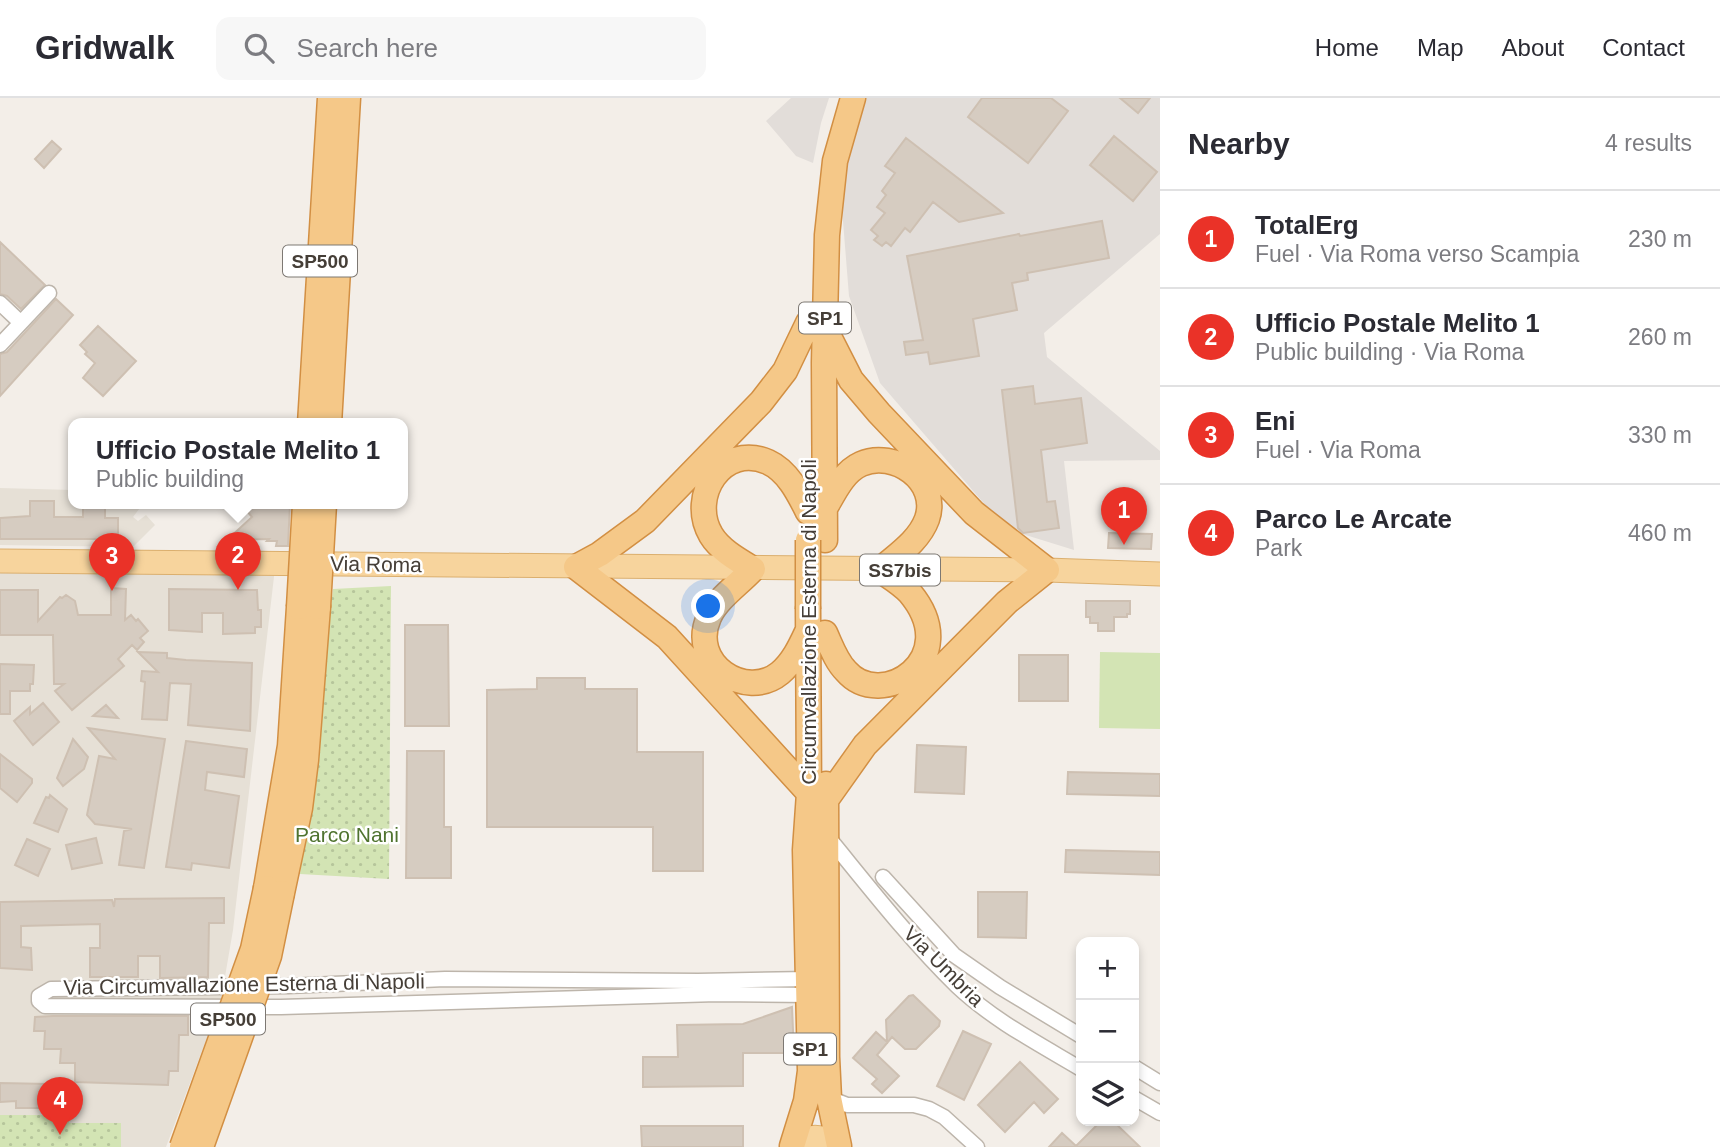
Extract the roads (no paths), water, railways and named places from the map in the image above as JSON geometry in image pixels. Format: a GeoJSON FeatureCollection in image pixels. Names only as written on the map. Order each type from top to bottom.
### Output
{"type":"FeatureCollection","features":[{"type":"Feature","properties":{"kind":"highway","name":"SP500"},"geometry":{"type":"LineString","coordinates":[[310,418],[330,98]]}},
{"type":"Feature","properties":{"kind":"highway","name":"SP500"},"geometry":{"type":"LineString","coordinates":[[329,418],[348,98]]}},
{"type":"Feature","properties":{"kind":"highway","name":"Circumvallazione Esterna di Napoli"},"geometry":{"type":"LineString","coordinates":[[837,98],[822,152],[816,197],[816,540],[818,796],[827,836],[827,1057],[829,1098],[839,1147]]}},
{"type":"Feature","properties":{"kind":"highway","name":"Circumvallazione Esterna di Napoli"},"geometry":{"type":"LineString","coordinates":[[816,326],[835,161],[853,98]]}},
{"type":"Feature","properties":{"kind":"highway"},"geometry":{"type":"LineString","coordinates":[[816,326],[851,380],[974,513],[1048,570],[1007,602],[890,719],[818,796],[667,637],[576,567],[600,554],[645,521],[761,402],[816,326]]}},
{"type":"Feature","properties":{"kind":"highway"},"geometry":{"type":"LineString","coordinates":[[755,459],[769,463],[786,475],[816,511],[846,474],[860,464],[875,460],[893,460],[918,476],[930,505],[927,519],[919,533],[880,570],[908,590],[921,608],[927,623],[929,644],[920,664],[906,677],[891,683],[874,685],[857,681],[846,672],[817,620],[796,655],[780,674],[762,682],[726,677],[706,653],[703,635],[709,615],[752,569],[725,551],[711,536],[702,514],[703,500],[713,475],[723,467],[740,460],[755,459]]}},
{"type":"Feature","properties":{"kind":"highway","name":"SP500"},"geometry":{"type":"LineString","coordinates":[[305,509],[309,607]]}},
{"type":"Feature","properties":{"kind":"highway","name":"SP500"},"geometry":{"type":"LineString","coordinates":[[201,1147],[269,956],[290,746],[323,509]]}},
{"type":"Feature","properties":{"kind":"highway","name":"Circumvallazione Esterna di Napoli"},"geometry":{"type":"LineString","coordinates":[[791,1147],[806,1101],[810,1071],[805,850],[818,796]]}},
{"type":"Feature","properties":{"kind":"highway","name":"SP500"},"geometry":{"type":"LineString","coordinates":[[182,1147],[274,891]]}},
{"type":"Feature","properties":{"kind":"main road","name":"Via Roma"},"geometry":{"type":"LineString","coordinates":[[0,561],[752,569]]}},
{"type":"Feature","properties":{"kind":"main road","name":"SS7bis"},"geometry":{"type":"LineString","coordinates":[[752,569],[1048,570],[1160,574]]}},
{"type":"Feature","properties":{"kind":"main road"},"geometry":{"type":"LineString","coordinates":[[791,1147],[800,1140],[821,1137],[839,1147]]}},
{"type":"Feature","properties":{"kind":"street"},"geometry":{"type":"LineString","coordinates":[[0,345],[49,292]]}},
{"type":"Feature","properties":{"kind":"street"},"geometry":{"type":"LineString","coordinates":[[0,303],[20,321]]}},
{"type":"Feature","properties":{"kind":"street","name":"Via Umbria"},"geometry":{"type":"LineString","coordinates":[[827,836],[958,987],[998,1019],[1076,1066]]}},
{"type":"Feature","properties":{"kind":"street"},"geometry":{"type":"LineString","coordinates":[[827,878],[855,870]]}},
{"type":"Feature","properties":{"kind":"street"},"geometry":{"type":"LineString","coordinates":[[883,877],[954,955],[1000,987],[1076,1033]]}},
{"type":"Feature","properties":{"kind":"street","name":"Via Circumvallazione Esterna di Napoli"},"geometry":{"type":"LineString","coordinates":[[445,979],[698,981],[810,987],[717,994],[281,1007],[46,1006],[39,1001],[39,996],[51,989],[283,986],[445,979]]}},
{"type":"Feature","properties":{"kind":"street"},"geometry":{"type":"LineString","coordinates":[[1139,1070],[1160,1083]]}},
{"type":"Feature","properties":{"kind":"street"},"geometry":{"type":"LineString","coordinates":[[829,1098],[847,1105],[914,1105],[929,1109],[944,1116],[977,1147]]}},
{"type":"Feature","properties":{"kind":"street"},"geometry":{"type":"LineString","coordinates":[[1139,1101],[1160,1113]]}},
{"type":"Feature","properties":{"kind":"place","name":"TotalErg"},"geometry":{"type":"Point","coordinates":[1124,545]}},
{"type":"Feature","properties":{"kind":"place","name":"Ufficio Postale Melito 1"},"geometry":{"type":"Point","coordinates":[238,590]}},
{"type":"Feature","properties":{"kind":"place","name":"Eni"},"geometry":{"type":"Point","coordinates":[112,591]}},
{"type":"Feature","properties":{"kind":"place","name":"Parco Le Arcate"},"geometry":{"type":"Point","coordinates":[60,1135]}},
{"type":"Feature","properties":{"kind":"park label","name":"Parco Nani"},"geometry":{"type":"Point","coordinates":[347,834]}}]}
